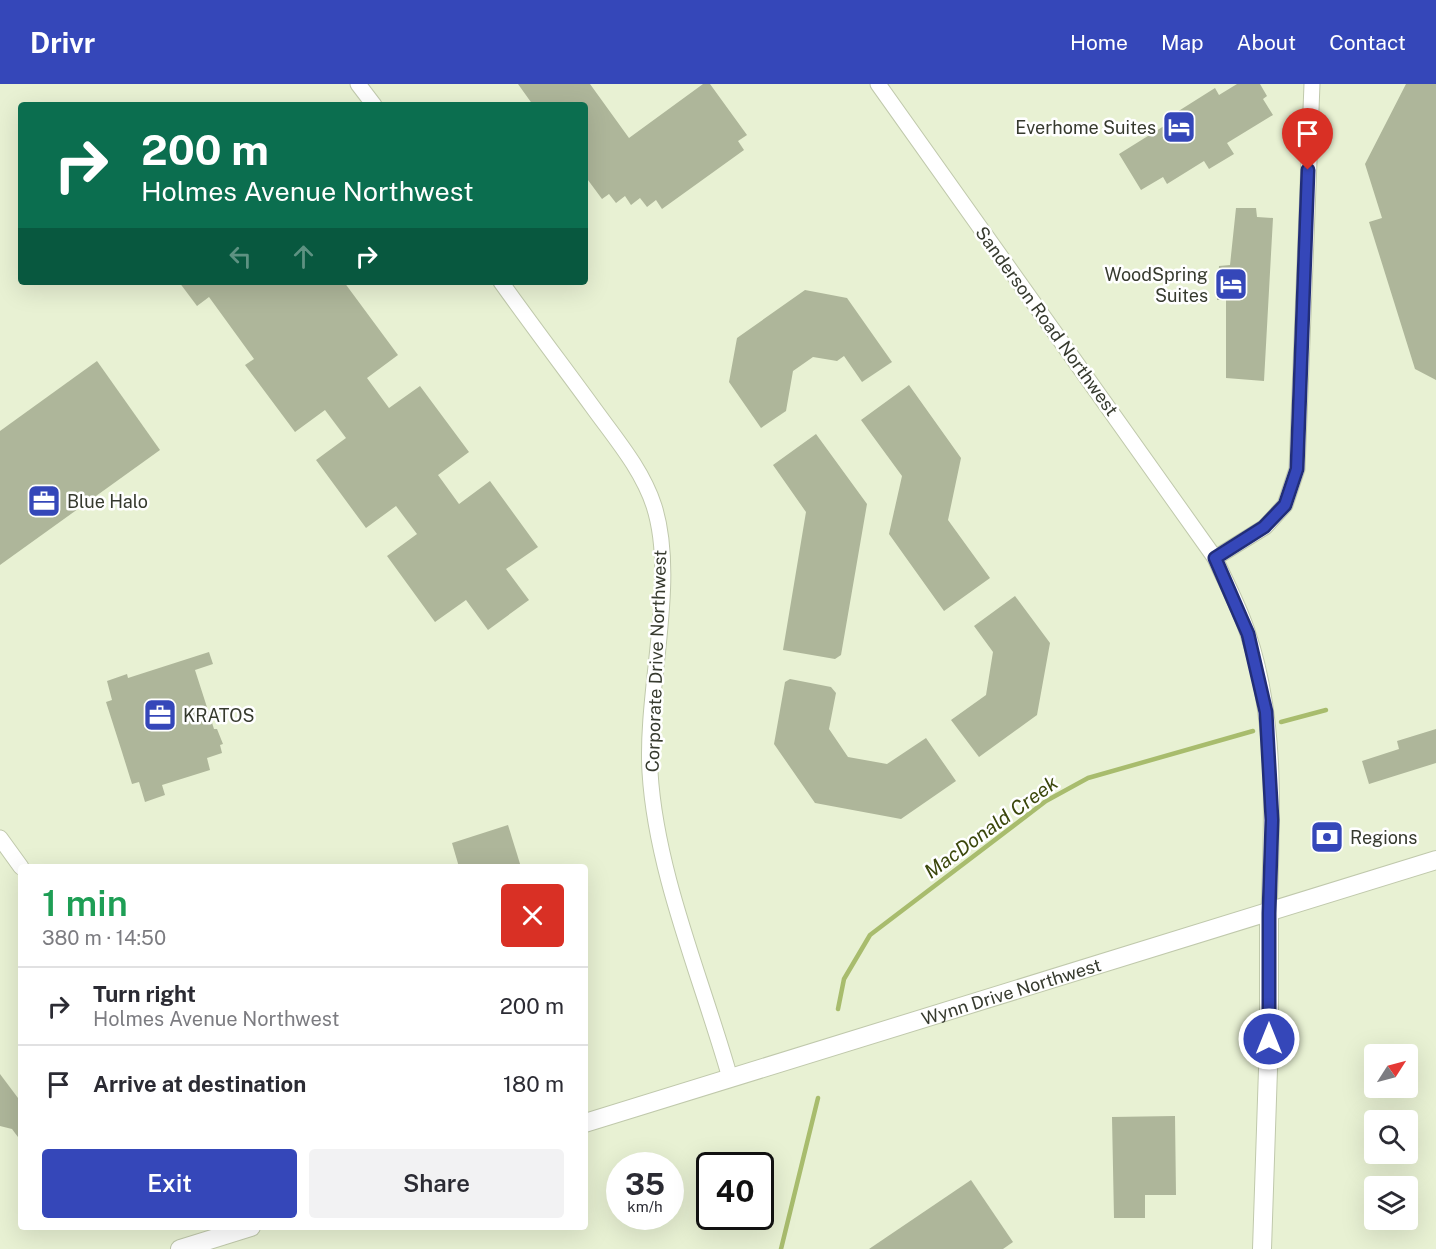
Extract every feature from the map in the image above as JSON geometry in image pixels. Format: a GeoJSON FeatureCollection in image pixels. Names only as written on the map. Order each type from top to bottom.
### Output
{"type":"FeatureCollection","features":[{"type":"Feature","properties":{"kind":"street"},"geometry":{"type":"LineString","coordinates":[[358,84],[372,102]]}},
{"type":"Feature","properties":{"kind":"street","name":"Sanderson Road Northwest"},"geometry":{"type":"LineString","coordinates":[[878,84],[1215,558],[1248,634],[1266,712],[1272,820],[1269,913]]}},
{"type":"Feature","properties":{"kind":"street"},"geometry":{"type":"LineString","coordinates":[[1215,558],[1264,527],[1285,505],[1297,469],[1312,84]]}},
{"type":"Feature","properties":{"kind":"street","name":"Corporate Drive Northwest"},"geometry":{"type":"LineString","coordinates":[[503,285],[632,463],[654,507],[660,530],[662,573],[649,744],[652,801],[662,855],[730,1078]]}},
{"type":"Feature","properties":{"kind":"street"},"geometry":{"type":"LineString","coordinates":[[0,838],[19,864]]}},
{"type":"Feature","properties":{"kind":"street","name":"Wynn Drive Northwest"},"geometry":{"type":"LineString","coordinates":[[588,1122],[1436,860]]}},
{"type":"Feature","properties":{"kind":"street"},"geometry":{"type":"LineString","coordinates":[[1262,1249],[1269,1039],[1269,913]]}},
{"type":"Feature","properties":{"kind":"street"},"geometry":{"type":"LineString","coordinates":[[180,1249],[241,1230]]}},
{"type":"Feature","properties":{"kind":"building"},"geometry":{"type":"Polygon","coordinates":[[[518,84],[590,84],[629,138],[703,84],[710,84],[747,135],[738,141],[744,150],[662,209],[656,200],[647,207],[640,198],[631,205],[625,196],[616,203],[609,194],[602,199],[588,180],[588,102],[531,102],[518,84]]]}},
{"type":"Feature","properties":{"kind":"building"},"geometry":{"type":"Polygon","coordinates":[[[1237,84],[1260,84],[1267,96],[1263,99],[1273,115],[1227,143],[1234,154],[1209,169],[1204,161],[1167,184],[1163,177],[1141,190],[1119,154],[1172,121],[1169,117],[1215,88],[1219,95],[1237,84]]]}},
{"type":"Feature","properties":{"kind":"building"},"geometry":{"type":"Polygon","coordinates":[[[1406,84],[1436,84],[1436,380],[1415,369],[1369,222],[1382,218],[1365,164],[1406,84]]]}},
{"type":"Feature","properties":{"kind":"building"},"geometry":{"type":"Polygon","coordinates":[[[1236,208],[1256,208],[1257,217],[1273,218],[1264,381],[1226,378],[1226,300],[1217,300],[1219,266],[1230,265],[1236,208]]]}},
{"type":"Feature","properties":{"kind":"building"},"geometry":{"type":"Polygon","coordinates":[[[181,285],[346,285],[398,355],[367,378],[389,408],[420,386],[469,452],[438,475],[459,504],[490,481],[538,547],[506,569],[529,600],[488,630],[466,600],[435,622],[387,556],[417,534],[396,506],[366,528],[316,460],[346,438],[325,410],[295,432],[245,365],[254,359],[209,297],[197,306],[181,285]]]}},
{"type":"Feature","properties":{"kind":"building"},"geometry":{"type":"Polygon","coordinates":[[[805,290],[847,298],[892,362],[862,382],[844,356],[837,361],[813,357],[793,371],[786,411],[761,428],[729,382],[737,338],[805,290]]]}},
{"type":"Feature","properties":{"kind":"building","name":"Blue Halo"},"geometry":{"type":"Polygon","coordinates":[[[97,361],[160,450],[0,565],[0,431],[97,361]]]}},
{"type":"Feature","properties":{"kind":"building"},"geometry":{"type":"Polygon","coordinates":[[[909,385],[961,458],[948,520],[990,578],[944,611],[889,534],[902,476],[861,420],[909,385]]]}},
{"type":"Feature","properties":{"kind":"building"},"geometry":{"type":"Polygon","coordinates":[[[816,434],[867,504],[841,655],[835,659],[783,650],[806,512],[773,465],[816,434]]]}},
{"type":"Feature","properties":{"kind":"building"},"geometry":{"type":"Polygon","coordinates":[[[1015,596],[1050,643],[1037,715],[979,757],[951,720],[986,695],[993,652],[974,626],[1015,596]]]}},
{"type":"Feature","properties":{"kind":"building","name":"KRATOS"},"geometry":{"type":"Polygon","coordinates":[[[209,652],[213,664],[195,670],[214,729],[217,729],[223,744],[220,745],[222,753],[207,758],[210,770],[162,785],[165,795],[145,802],[139,782],[132,784],[106,702],[112,700],[107,681],[127,674],[128,678],[209,652]]]}},
{"type":"Feature","properties":{"kind":"building"},"geometry":{"type":"Polygon","coordinates":[[[790,679],[831,687],[836,693],[829,729],[848,757],[887,764],[926,738],[956,781],[901,819],[815,803],[774,744],[785,682],[790,679]]]}},
{"type":"Feature","properties":{"kind":"building"},"geometry":{"type":"Polygon","coordinates":[[[1436,729],[1436,763],[1369,784],[1362,761],[1399,749],[1397,741],[1436,729]]]}},
{"type":"Feature","properties":{"kind":"building"},"geometry":{"type":"Polygon","coordinates":[[[508,825],[520,864],[458,864],[452,843],[508,825]]]}},
{"type":"Feature","properties":{"kind":"building"},"geometry":{"type":"Polygon","coordinates":[[[0,1074],[18,1098],[18,1137],[12,1129],[0,1126],[0,1074]]]}},
{"type":"Feature","properties":{"kind":"building"},"geometry":{"type":"Polygon","coordinates":[[[1175,1116],[1176,1195],[1145,1195],[1145,1218],[1114,1218],[1112,1117],[1175,1116]]]}},
{"type":"Feature","properties":{"kind":"building"},"geometry":{"type":"Polygon","coordinates":[[[971,1180],[1013,1242],[1003,1249],[869,1249],[971,1180]]]}},
{"type":"Feature","properties":{"kind":"waterway","name":"MacDonald Creek"},"geometry":{"type":"LineString","coordinates":[[1281,722],[1326,710]]}},
{"type":"Feature","properties":{"kind":"waterway","name":"MacDonald Creek"},"geometry":{"type":"LineString","coordinates":[[838,1009],[844,979],[870,935],[1046,801],[1088,778],[1253,731]]}},
{"type":"Feature","properties":{"kind":"waterway","name":"MacDonald Creek"},"geometry":{"type":"LineString","coordinates":[[781,1249],[818,1098]]}},
{"type":"Feature","properties":{"kind":"place","name":"Everhome Suites"},"geometry":{"type":"Point","coordinates":[1179,127]}},
{"type":"Feature","properties":{"kind":"place","name":"WoodSpring Suites"},"geometry":{"type":"Point","coordinates":[1231,284]}},
{"type":"Feature","properties":{"kind":"place","name":"Blue Halo"},"geometry":{"type":"Point","coordinates":[44,501]}},
{"type":"Feature","properties":{"kind":"place","name":"KRATOS"},"geometry":{"type":"Point","coordinates":[160,715]}},
{"type":"Feature","properties":{"kind":"place","name":"Regions"},"geometry":{"type":"Point","coordinates":[1327,837]}},
{"type":"Feature","properties":{"kind":"route"},"geometry":{"type":"LineString","coordinates":[[1269,1039],[1272,820],[1266,712],[1248,634],[1215,558],[1264,527],[1285,505],[1297,469],[1308,170]]}}]}
